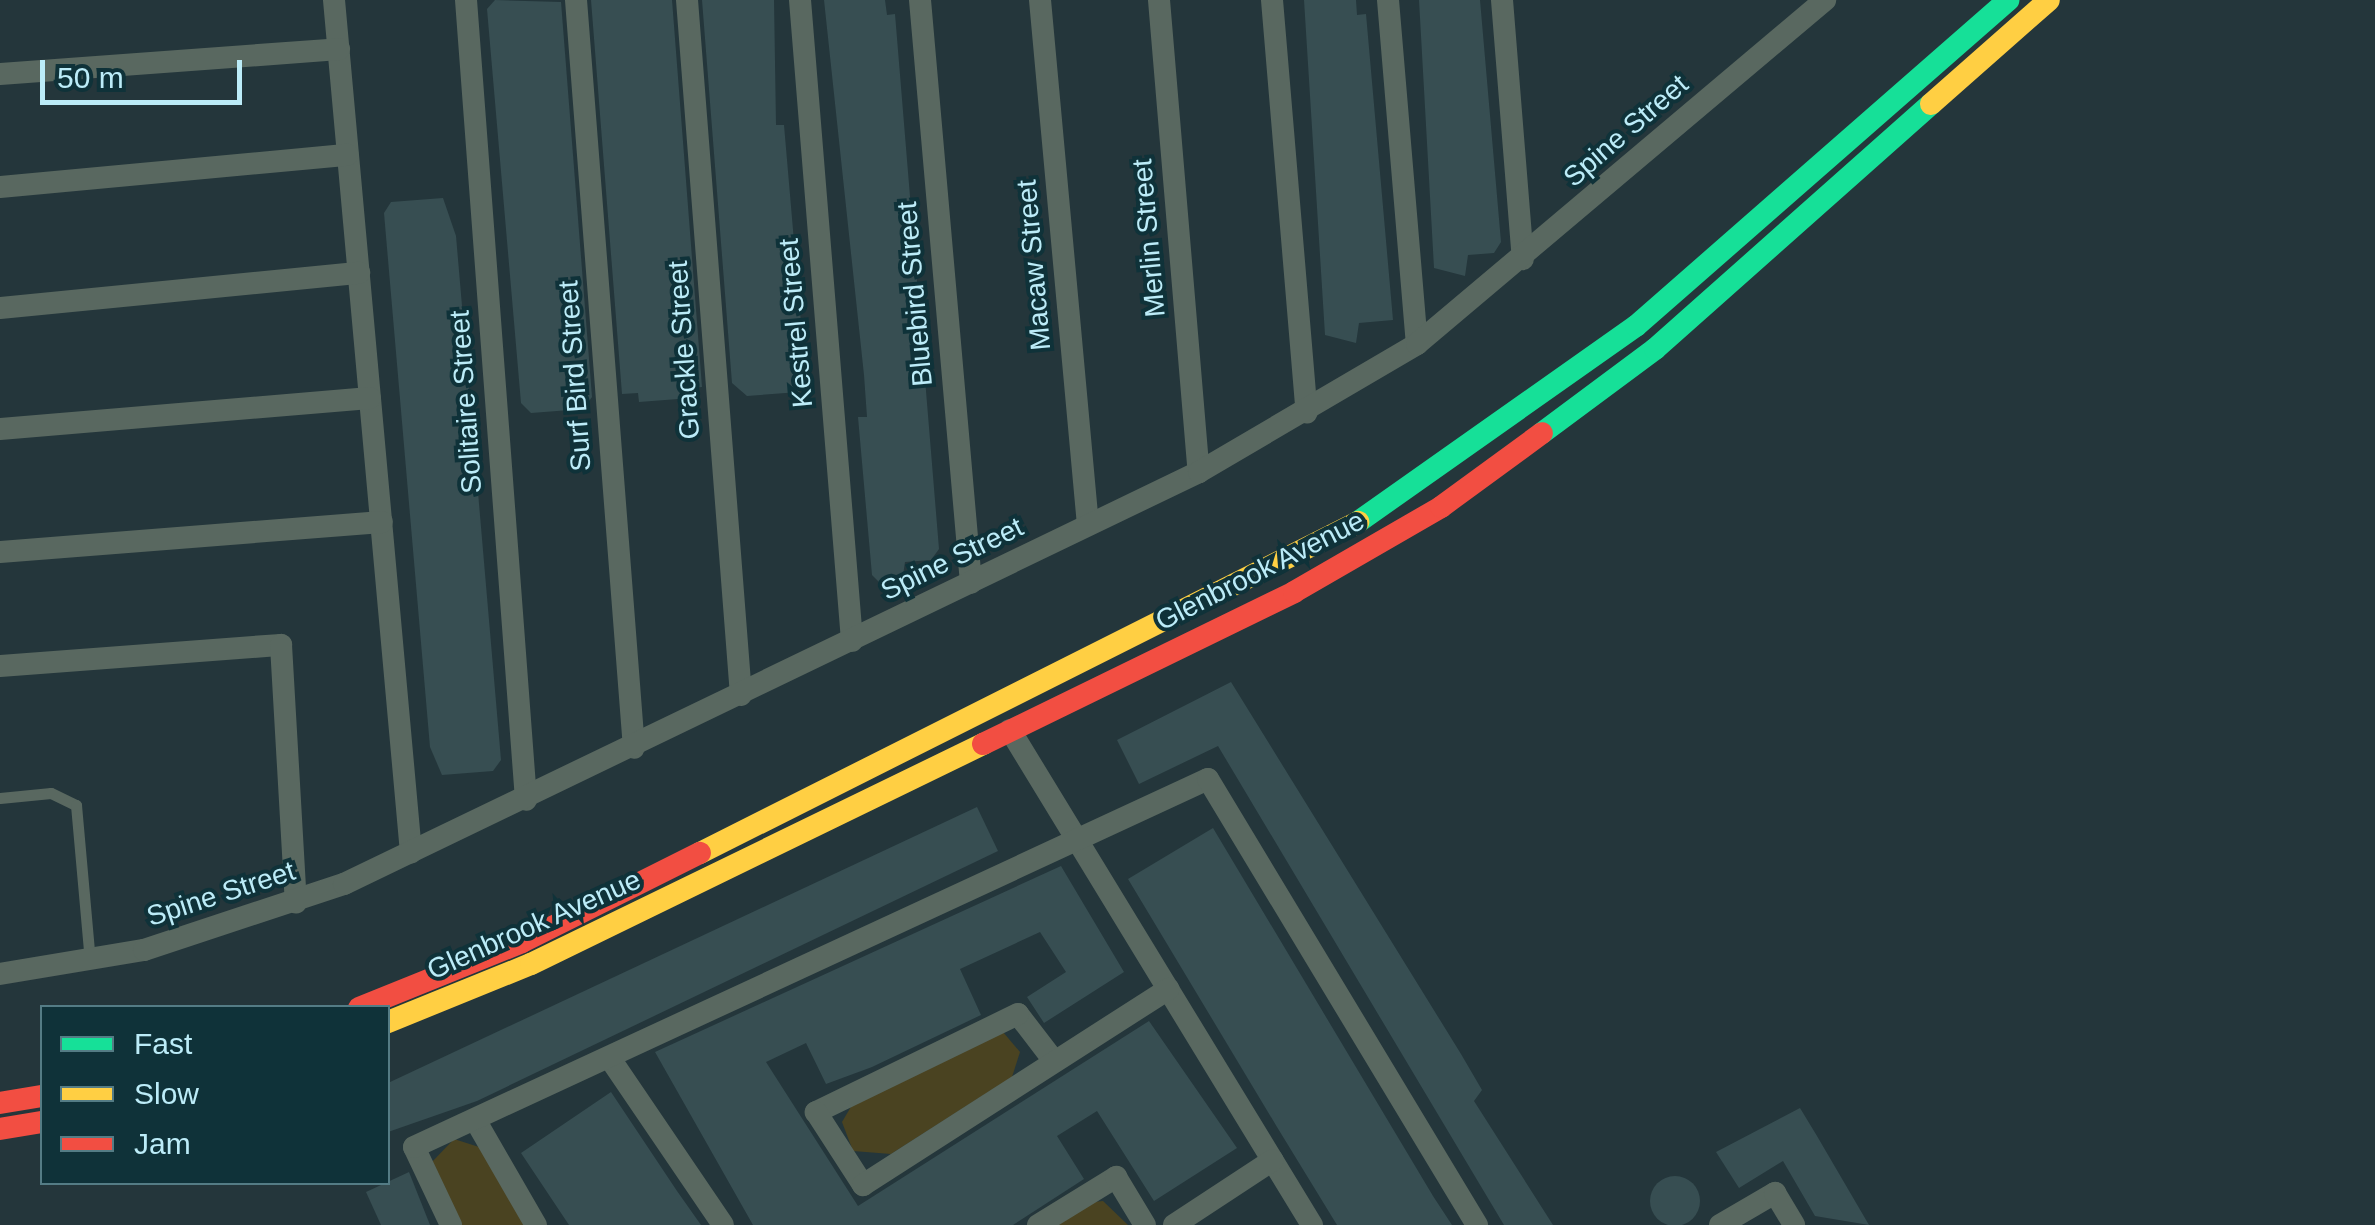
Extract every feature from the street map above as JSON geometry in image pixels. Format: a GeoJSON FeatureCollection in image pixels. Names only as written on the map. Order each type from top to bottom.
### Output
{"type":"FeatureCollection","features":[{"type":"Feature","properties":{"kind":"street"},"geometry":{"type":"LineString","coordinates":[[334,0],[412,853]]}},
{"type":"Feature","properties":{"kind":"street","name":"Solitaire Street"},"geometry":{"type":"LineString","coordinates":[[466,0],[526,800]]}},
{"type":"Feature","properties":{"kind":"street","name":"Surf Bird Street"},"geometry":{"type":"LineString","coordinates":[[576,0],[634,748]]}},
{"type":"Feature","properties":{"kind":"street","name":"Grackle Street"},"geometry":{"type":"LineString","coordinates":[[687,0],[741,695]]}},
{"type":"Feature","properties":{"kind":"street","name":"Kestrel Street"},"geometry":{"type":"LineString","coordinates":[[800,0],[852,641]]}},
{"type":"Feature","properties":{"kind":"street","name":"Bluebird Street"},"geometry":{"type":"LineString","coordinates":[[920,0],[971,583]]}},
{"type":"Feature","properties":{"kind":"street","name":"Macaw Street"},"geometry":{"type":"LineString","coordinates":[[1040,0],[1088,526]]}},
{"type":"Feature","properties":{"kind":"street","name":"Merlin Street"},"geometry":{"type":"LineString","coordinates":[[1159,0],[1199,472]]}},
{"type":"Feature","properties":{"kind":"street"},"geometry":{"type":"LineString","coordinates":[[1272,0],[1307,413]]}},
{"type":"Feature","properties":{"kind":"street"},"geometry":{"type":"LineString","coordinates":[[1388,0],[1417,344]]}},
{"type":"Feature","properties":{"kind":"street"},"geometry":{"type":"LineString","coordinates":[[1502,0],[1523,258]]}},
{"type":"Feature","properties":{"kind":"street","name":"Spine Street"},"geometry":{"type":"LineString","coordinates":[[0,974],[90,960],[296,903],[526,800],[1199,472],[1307,413],[1417,344],[1825,0]]}},
{"type":"Feature","properties":{"kind":"street","name":"Glenbrook Avenue"},"geometry":{"type":"LineString","coordinates":[[366,1005],[522,942],[1382,510],[1636,326],[2008,0]]}},
{"type":"Feature","properties":{"kind":"street","name":"Glenbrook Avenue"},"geometry":{"type":"LineString","coordinates":[[390,1021],[530,964],[1294,592],[1510,461],[1656,350],[2049,0]]}},
{"type":"Feature","properties":{"kind":"street"},"geometry":{"type":"LineString","coordinates":[[0,74],[338,50]]}},
{"type":"Feature","properties":{"kind":"street"},"geometry":{"type":"LineString","coordinates":[[0,187],[348,155]]}},
{"type":"Feature","properties":{"kind":"street"},"geometry":{"type":"LineString","coordinates":[[0,308],[359,273]]}},
{"type":"Feature","properties":{"kind":"street"},"geometry":{"type":"LineString","coordinates":[[0,429],[370,398]]}},
{"type":"Feature","properties":{"kind":"street"},"geometry":{"type":"LineString","coordinates":[[0,552],[382,522]]}},
{"type":"Feature","properties":{"kind":"street"},"geometry":{"type":"LineString","coordinates":[[0,666],[282,645],[296,903]]}},
{"type":"Feature","properties":{"kind":"street"},"geometry":{"type":"LineString","coordinates":[[1010,730],[1312,1225]]}},
{"type":"Feature","properties":{"kind":"street"},"geometry":{"type":"LineString","coordinates":[[451,1225],[414,1147],[477,1123],[1208,779],[1477,1225]]}},
{"type":"Feature","properties":{"kind":"street"},"geometry":{"type":"LineString","coordinates":[[1054,1061],[1018,1014],[816,1112],[862,1185],[1168,989]]}},
{"type":"Feature","properties":{"kind":"street"},"geometry":{"type":"LineString","coordinates":[[611,1060],[723,1225]]}},
{"type":"Feature","properties":{"kind":"street"},"geometry":{"type":"LineString","coordinates":[[0,1103],[40,1096]]}},
{"type":"Feature","properties":{"kind":"street"},"geometry":{"type":"LineString","coordinates":[[0,1129],[40,1122]]}},
{"type":"Feature","properties":{"kind":"street"},"geometry":{"type":"LineString","coordinates":[[477,1123],[536,1225]]}},
{"type":"Feature","properties":{"kind":"street"},"geometry":{"type":"LineString","coordinates":[[1174,1225],[1272,1160]]}},
{"type":"Feature","properties":{"kind":"street"},"geometry":{"type":"LineString","coordinates":[[1038,1225],[1116,1177],[1145,1225]]}},
{"type":"Feature","properties":{"kind":"street"},"geometry":{"type":"LineString","coordinates":[[1720,1225],[1775,1193],[1794,1225]]}},
{"type":"Feature","properties":{"kind":"lane"},"geometry":{"type":"LineString","coordinates":[[0,798],[52,793],[76,805],[90,960]]}},
{"type":"Feature","properties":{"kind":"shaded area"},"geometry":{"type":"Polygon","coordinates":[[[1003,1032],[1020,1052],[1012,1077],[891,1154],[853,1151],[842,1122],[852,1105],[1003,1032]]]}},
{"type":"Feature","properties":{"kind":"shaded area"},"geometry":{"type":"Polygon","coordinates":[[[454,1139],[479,1147],[525,1225],[459,1225],[431,1163],[454,1139]]]}},
{"type":"Feature","properties":{"kind":"shaded area"},"geometry":{"type":"Polygon","coordinates":[[[1103,1201],[1128,1225],[1058,1225],[1094,1202],[1103,1201]]]}},
{"type":"Feature","properties":{"kind":"building"},"geometry":{"type":"Polygon","coordinates":[[[495,0],[561,2],[592,397],[583,409],[531,413],[521,403],[487,9],[495,0]]]}},
{"type":"Feature","properties":{"kind":"building"},"geometry":{"type":"Polygon","coordinates":[[[591,0],[672,0],[702,387],[690,388],[691,398],[639,402],[638,393],[622,394],[591,0]]]}},
{"type":"Feature","properties":{"kind":"building"},"geometry":{"type":"Polygon","coordinates":[[[702,0],[774,0],[776,125],[784,125],[806,381],[799,392],[747,396],[732,383],[702,0]]]}},
{"type":"Feature","properties":{"kind":"building"},"geometry":{"type":"Polygon","coordinates":[[[824,0],[885,0],[887,15],[895,14],[939,549],[931,560],[905,562],[902,582],[881,584],[872,575],[858,417],[867,417],[864,375],[824,0]]]}},
{"type":"Feature","properties":{"kind":"building"},"geometry":{"type":"Polygon","coordinates":[[[1304,0],[1356,0],[1357,15],[1366,14],[1393,320],[1359,323],[1356,343],[1325,335],[1304,0]]]}},
{"type":"Feature","properties":{"kind":"building"},"geometry":{"type":"Polygon","coordinates":[[[1419,0],[1480,0],[1501,242],[1494,253],[1468,255],[1465,276],[1434,268],[1419,0]]]}},
{"type":"Feature","properties":{"kind":"building"},"geometry":{"type":"Polygon","coordinates":[[[443,198],[456,236],[501,760],[493,771],[442,775],[430,747],[384,213],[391,202],[443,198]]]}},
{"type":"Feature","properties":{"kind":"building"},"geometry":{"type":"Polygon","coordinates":[[[1231,682],[1461,1054],[1482,1090],[1474,1101],[1553,1225],[1504,1225],[1218,746],[1139,784],[1117,740],[1231,682]]]}},
{"type":"Feature","properties":{"kind":"building"},"geometry":{"type":"Polygon","coordinates":[[[977,807],[998,851],[477,1101],[390,1131],[390,1082],[977,807]]]}},
{"type":"Feature","properties":{"kind":"building"},"geometry":{"type":"Polygon","coordinates":[[[1213,828],[1452,1225],[1337,1225],[1277,1127],[1128,879],[1213,828]]]}},
{"type":"Feature","properties":{"kind":"building"},"geometry":{"type":"Polygon","coordinates":[[[1061,866],[1124,972],[1044,1023],[1027,997],[1066,972],[1040,932],[960,969],[981,1015],[872,1067],[826,1084],[806,1043],[766,1062],[858,1206],[1149,1021],[1237,1148],[1154,1201],[1097,1111],[1057,1136],[1084,1179],[1013,1225],[753,1225],[655,1052],[1061,866]]]}},
{"type":"Feature","properties":{"kind":"building"},"geometry":{"type":"Polygon","coordinates":[[[611,1092],[701,1225],[569,1225],[521,1153],[611,1092]]]}},
{"type":"Feature","properties":{"kind":"building"},"geometry":{"type":"Polygon","coordinates":[[[1800,1108],[1869,1225],[1815,1216],[1783,1161],[1739,1188],[1716,1152],[1800,1108]]]}},
{"type":"Feature","properties":{"kind":"building"},"geometry":{"type":"Polygon","coordinates":[[[409,1172],[430,1225],[381,1225],[366,1192],[390,1185],[390,1181],[409,1172]]]}},
{"type":"Feature","properties":{"kind":"building"},"geometry":{"type":"Polygon","coordinates":[[[1675,1176],[1692,1184],[1700,1201],[1692,1218],[1675,1226],[1658,1218],[1650,1201],[1658,1184],[1675,1176]]]}},
{"type":"Feature","properties":{"kind":"traffic: fast"},"geometry":{"type":"LineString","coordinates":[[1358,522],[1636,326],[2008,0]]}},
{"type":"Feature","properties":{"kind":"traffic: fast"},"geometry":{"type":"LineString","coordinates":[[1542,433],[1655,349],[1931,104]]}},
{"type":"Feature","properties":{"kind":"traffic: slow"},"geometry":{"type":"LineString","coordinates":[[1931,104],[2049,0]]}},
{"type":"Feature","properties":{"kind":"traffic: slow"},"geometry":{"type":"LineString","coordinates":[[700,853],[1358,522]]}},
{"type":"Feature","properties":{"kind":"traffic: slow"},"geometry":{"type":"LineString","coordinates":[[390,1021],[531,964],[983,744]]}},
{"type":"Feature","properties":{"kind":"traffic: jam"},"geometry":{"type":"LineString","coordinates":[[983,744],[1294,592],[1441,507],[1542,433]]}},
{"type":"Feature","properties":{"kind":"traffic: jam"},"geometry":{"type":"LineString","coordinates":[[366,1005],[522,942],[700,853]]}},
{"type":"Feature","properties":{"kind":"traffic: jam"},"geometry":{"type":"LineString","coordinates":[[0,1103],[40,1096]]}},
{"type":"Feature","properties":{"kind":"traffic: jam"},"geometry":{"type":"LineString","coordinates":[[0,1129],[40,1122]]}}]}
